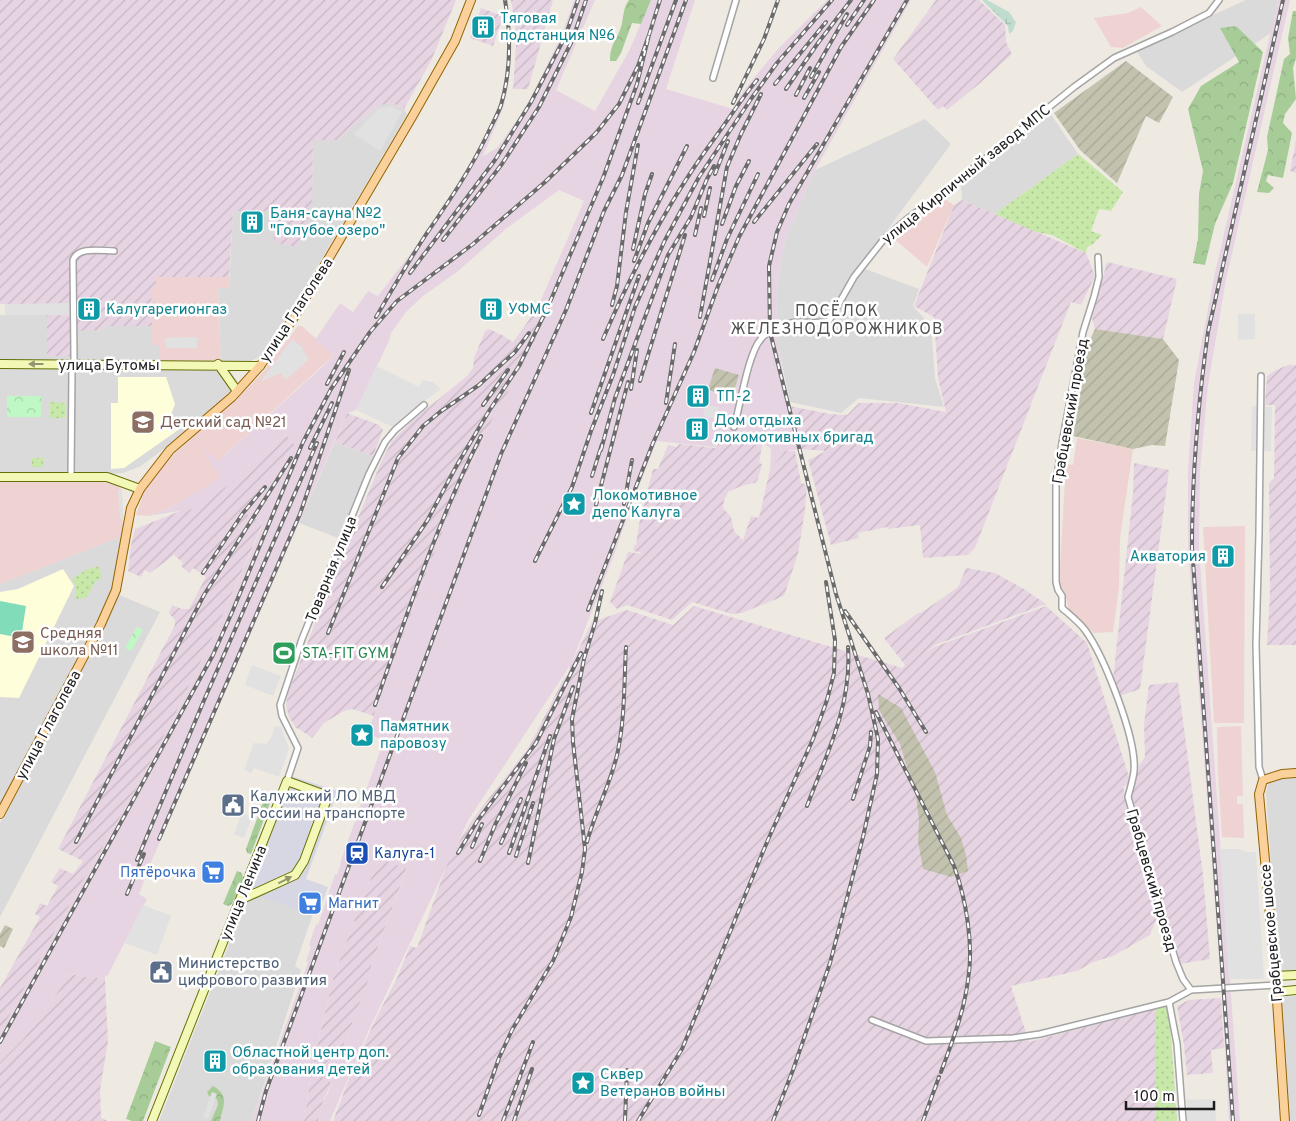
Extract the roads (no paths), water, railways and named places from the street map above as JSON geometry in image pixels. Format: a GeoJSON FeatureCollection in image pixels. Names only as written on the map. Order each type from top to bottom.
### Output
{"type":"FeatureCollection","features":[{"type":"Feature","properties":{"kind":"main road","name":"улица Глаголева"},"geometry":{"type":"LineString","coordinates":[[0,814],[101,624],[116,590],[131,508],[140,489],[170,450],[237,391],[260,366],[308,296],[455,41],[471,0]]}},
{"type":"Feature","properties":{"kind":"main road","name":"улица Бутомы"},"geometry":{"type":"LineString","coordinates":[[0,364],[218,364],[260,366]]}},
{"type":"Feature","properties":{"kind":"main road"},"geometry":{"type":"LineString","coordinates":[[218,364],[237,391]]}},
{"type":"Feature","properties":{"kind":"main road"},"geometry":{"type":"LineString","coordinates":[[0,477],[110,477],[140,489]]}},
{"type":"Feature","properties":{"kind":"main road"},"geometry":{"type":"LineString","coordinates":[[1263,780],[1282,774],[1296,773]]}},
{"type":"Feature","properties":{"kind":"main road","name":"Грабцевское шоссе"},"geometry":{"type":"LineString","coordinates":[[1263,780],[1259,794],[1276,984],[1285,1121]]}},
{"type":"Feature","properties":{"kind":"main road"},"geometry":{"type":"LineString","coordinates":[[240,900],[295,875],[304,861],[328,796],[287,781]]}},
{"type":"Feature","properties":{"kind":"main road","name":"улица Ленина"},"geometry":{"type":"LineString","coordinates":[[152,1121],[287,781]]}},
{"type":"Feature","properties":{"kind":"main road"},"geometry":{"type":"LineString","coordinates":[[1276,984],[1296,975]]}},
{"type":"Feature","properties":{"kind":"main road"},"geometry":{"type":"LineString","coordinates":[[1276,984],[1296,990]]}},
{"type":"Feature","properties":{"kind":"street"},"geometry":{"type":"LineString","coordinates":[[713,78],[736,0]]}},
{"type":"Feature","properties":{"kind":"street","name":"улица Кирпичный завод МПС"},"geometry":{"type":"LineString","coordinates":[[734,427],[746,375],[756,346],[761,339],[770,332],[792,323],[818,324],[829,321],[854,277],[884,239],[907,219],[944,192],[1074,87],[1114,58],[1209,13],[1219,0]]}},
{"type":"Feature","properties":{"kind":"street"},"geometry":{"type":"LineString","coordinates":[[71,476],[73,260],[82,251],[114,251]]}},
{"type":"Feature","properties":{"kind":"street","name":"Грабцевский проезд"},"geometry":{"type":"LineString","coordinates":[[1098,257],[1099,277],[1083,332],[1056,483],[1056,582],[1062,596],[1062,608],[1084,628],[1098,652],[1116,692],[1132,748],[1134,770],[1128,797],[1166,930],[1183,979],[1191,990]]}},
{"type":"Feature","properties":{"kind":"street"},"geometry":{"type":"LineString","coordinates":[[1261,376],[1256,644],[1259,767],[1263,780]]}},
{"type":"Feature","properties":{"kind":"street","name":"Товарная улица"},"geometry":{"type":"LineString","coordinates":[[298,748],[282,716],[280,705],[302,639],[369,474],[385,442],[395,430],[424,405]]}},
{"type":"Feature","properties":{"kind":"street","name":"улица Ленина"},"geometry":{"type":"LineString","coordinates":[[287,781],[298,748]]}},
{"type":"Feature","properties":{"kind":"street"},"geometry":{"type":"LineString","coordinates":[[872,1020],[926,1041],[1013,1038],[1040,1034],[1169,1002],[1191,990],[1276,984]]}},
{"type":"Feature","properties":{"kind":"street"},"geometry":{"type":"LineString","coordinates":[[1169,1002],[1177,1044],[1183,1121]]}},
{"type":"Feature","properties":{"kind":"railway"},"geometry":{"type":"LineString","coordinates":[[376,317],[466,173],[500,108],[507,79],[509,53],[505,0]]}},
{"type":"Feature","properties":{"kind":"railway"},"geometry":{"type":"LineString","coordinates":[[410,273],[495,160],[531,102],[565,37],[578,0]]}},
{"type":"Feature","properties":{"kind":"railway"},"geometry":{"type":"LineString","coordinates":[[443,240],[502,164],[539,107],[572,41],[586,0]]}},
{"type":"Feature","properties":{"kind":"railway"},"geometry":{"type":"LineString","coordinates":[[649,35],[660,0]]}},
{"type":"Feature","properties":{"kind":"railway"},"geometry":{"type":"LineString","coordinates":[[638,103],[676,0]]}},
{"type":"Feature","properties":{"kind":"railway"},"geometry":{"type":"LineString","coordinates":[[258,1121],[266,1091],[501,454],[566,310],[604,211],[622,175],[686,0]]}},
{"type":"Feature","properties":{"kind":"railway"},"geometry":{"type":"LineString","coordinates":[[733,103],[764,39],[778,0]]}},
{"type":"Feature","properties":{"kind":"railway"},"geometry":{"type":"LineString","coordinates":[[535,561],[572,487],[613,375],[635,307],[665,240],[699,177],[751,99],[777,63],[832,0]]}},
{"type":"Feature","properties":{"kind":"railway"},"geometry":{"type":"LineString","coordinates":[[786,89],[851,0]]}},
{"type":"Feature","properties":{"kind":"railway"},"geometry":{"type":"LineString","coordinates":[[847,25],[864,0]]}},
{"type":"Feature","properties":{"kind":"railway"},"geometry":{"type":"LineString","coordinates":[[588,610],[653,443],[694,352],[718,286],[739,237],[841,47],[874,0]]}},
{"type":"Feature","properties":{"kind":"railway"},"geometry":{"type":"LineString","coordinates":[[773,1121],[793,1070],[830,963],[863,837],[877,774],[878,739],[868,694],[836,594],[770,332],[769,266],[777,232],[789,204],[907,0]]}},
{"type":"Feature","properties":{"kind":"railway"},"geometry":{"type":"LineString","coordinates":[[1233,1121],[1192,547],[1194,466],[1208,332],[1283,0]]}},
{"type":"Feature","properties":{"kind":"railway"},"geometry":{"type":"LineString","coordinates":[[811,77],[847,14]]}},
{"type":"Feature","properties":{"kind":"railway"},"geometry":{"type":"LineString","coordinates":[[775,84],[826,22]]}},
{"type":"Feature","properties":{"kind":"railway"},"geometry":{"type":"LineString","coordinates":[[0,1042],[213,655],[303,442],[331,389],[370,332],[397,301],[473,244],[545,182],[596,133],[619,104],[638,66],[649,35],[637,84],[603,178],[547,309],[519,366],[489,411],[427,521],[382,587]]}},
{"type":"Feature","properties":{"kind":"railway"},"geometry":{"type":"LineString","coordinates":[[796,95],[810,68]]}},
{"type":"Feature","properties":{"kind":"railway"},"geometry":{"type":"LineString","coordinates":[[804,98],[819,72]]}},
{"type":"Feature","properties":{"kind":"railway"},"geometry":{"type":"LineString","coordinates":[[603,339],[639,261],[667,211],[698,162],[757,80]]}},
{"type":"Feature","properties":{"kind":"railway"},"geometry":{"type":"LineString","coordinates":[[700,317],[727,167],[761,94]]}},
{"type":"Feature","properties":{"kind":"railway"},"geometry":{"type":"LineString","coordinates":[[715,174],[728,141]]}},
{"type":"Feature","properties":{"kind":"railway"},"geometry":{"type":"LineString","coordinates":[[754,222],[817,144]]}},
{"type":"Feature","properties":{"kind":"railway"},"geometry":{"type":"LineString","coordinates":[[612,305],[617,286],[626,212],[638,145]]}},
{"type":"Feature","properties":{"kind":"railway"},"geometry":{"type":"LineString","coordinates":[[634,261],[648,223],[687,146]]}},
{"type":"Feature","properties":{"kind":"railway"},"geometry":{"type":"LineString","coordinates":[[722,224],[736,186],[749,161]]}},
{"type":"Feature","properties":{"kind":"railway"},"geometry":{"type":"LineString","coordinates":[[601,450],[615,398],[668,255],[691,217],[714,166]]}},
{"type":"Feature","properties":{"kind":"railway"},"geometry":{"type":"LineString","coordinates":[[633,249],[645,194],[652,174]]}},
{"type":"Feature","properties":{"kind":"railway"},"geometry":{"type":"LineString","coordinates":[[712,280],[727,239],[758,174]]}},
{"type":"Feature","properties":{"kind":"railway"},"geometry":{"type":"LineString","coordinates":[[704,216],[710,188]]}},
{"type":"Feature","properties":{"kind":"railway"},"geometry":{"type":"LineString","coordinates":[[695,235],[701,208]]}},
{"type":"Feature","properties":{"kind":"railway"},"geometry":{"type":"LineString","coordinates":[[640,381],[685,235]]}},
{"type":"Feature","properties":{"kind":"railway"},"geometry":{"type":"LineString","coordinates":[[591,413],[639,276]]}},
{"type":"Feature","properties":{"kind":"railway"},"geometry":{"type":"LineString","coordinates":[[328,633],[398,458],[423,426],[479,385],[515,352],[529,333]]}},
{"type":"Feature","properties":{"kind":"railway"},"geometry":{"type":"LineString","coordinates":[[666,403],[675,344]]}},
{"type":"Feature","properties":{"kind":"railway"},"geometry":{"type":"LineString","coordinates":[[631,389],[637,350]]}},
{"type":"Feature","properties":{"kind":"railway"},"geometry":{"type":"LineString","coordinates":[[327,384],[344,352]]}},
{"type":"Feature","properties":{"kind":"railway"},"geometry":{"type":"LineString","coordinates":[[159,839],[300,514],[349,370]]}},
{"type":"Feature","properties":{"kind":"railway"},"geometry":{"type":"LineString","coordinates":[[483,405],[508,370]]}},
{"type":"Feature","properties":{"kind":"railway"},"geometry":{"type":"LineString","coordinates":[[596,505],[628,382]]}},
{"type":"Feature","properties":{"kind":"railway"},"geometry":{"type":"LineString","coordinates":[[310,448],[332,403]]}},
{"type":"Feature","properties":{"kind":"railway"},"geometry":{"type":"LineString","coordinates":[[375,705],[411,603],[450,502],[481,436]]}},
{"type":"Feature","properties":{"kind":"railway"},"geometry":{"type":"LineString","coordinates":[[137,860],[205,698],[317,443]]}},
{"type":"Feature","properties":{"kind":"railway"},"geometry":{"type":"LineString","coordinates":[[592,476],[602,444]]}},
{"type":"Feature","properties":{"kind":"railway"},"geometry":{"type":"LineString","coordinates":[[76,842],[204,595],[291,458]]}},
{"type":"Feature","properties":{"kind":"railway"},"geometry":{"type":"LineString","coordinates":[[624,504],[632,460]]}},
{"type":"Feature","properties":{"kind":"railway"},"geometry":{"type":"LineString","coordinates":[[203,573],[243,513],[265,487]]}},
{"type":"Feature","properties":{"kind":"railway"},"geometry":{"type":"LineString","coordinates":[[638,1121],[682,1049],[767,842],[813,739],[827,700],[834,673],[835,640],[826,582]]}},
{"type":"Feature","properties":{"kind":"railway"},"geometry":{"type":"LineString","coordinates":[[584,659],[602,591]]}},
{"type":"Feature","properties":{"kind":"railway"},"geometry":{"type":"LineString","coordinates":[[845,611],[899,688],[926,732]]}},
{"type":"Feature","properties":{"kind":"railway"},"geometry":{"type":"LineString","coordinates":[[587,842],[620,742],[626,647]]}},
{"type":"Feature","properties":{"kind":"railway"},"geometry":{"type":"LineString","coordinates":[[807,806],[830,748],[842,709],[846,689],[848,647]]}},
{"type":"Feature","properties":{"kind":"railway"},"geometry":{"type":"LineString","coordinates":[[458,853],[478,820],[536,743],[581,653]]}},
{"type":"Feature","properties":{"kind":"railway"},"geometry":{"type":"LineString","coordinates":[[479,1115],[499,1058],[512,1030],[553,961],[571,917],[582,872],[585,849],[572,719],[585,654]]}},
{"type":"Feature","properties":{"kind":"railway"},"geometry":{"type":"LineString","coordinates":[[528,863],[554,739],[573,687]]}},
{"type":"Feature","properties":{"kind":"railway"},"geometry":{"type":"LineString","coordinates":[[876,712],[954,866],[968,922],[970,966],[966,992],[961,1015],[941,1072]]}},
{"type":"Feature","properties":{"kind":"railway"},"geometry":{"type":"LineString","coordinates":[[853,799],[870,746],[871,732]]}},
{"type":"Feature","properties":{"kind":"railway"},"geometry":{"type":"LineString","coordinates":[[509,853],[550,736]]}},
{"type":"Feature","properties":{"kind":"railway"},"geometry":{"type":"LineString","coordinates":[[480,861],[495,825],[526,763]]}},
{"type":"Feature","properties":{"kind":"railway"},"geometry":{"type":"LineString","coordinates":[[501,843],[521,799]]}},
{"type":"Feature","properties":{"kind":"railway"},"geometry":{"type":"LineString","coordinates":[[516,856],[533,803]]}},
{"type":"Feature","properties":{"kind":"railway"},"geometry":{"type":"LineString","coordinates":[[472,847],[482,824]]}},
{"type":"Feature","properties":{"kind":"railway"},"geometry":{"type":"LineString","coordinates":[[127,894],[144,854]]}},
{"type":"Feature","properties":{"kind":"railway"},"geometry":{"type":"LineString","coordinates":[[503,1121],[533,1042]]}},
{"type":"Feature","properties":{"kind":"railway"},"geometry":{"type":"LineString","coordinates":[[514,1121],[532,1069]]}},
{"type":"Feature","properties":{"kind":"railway"},"geometry":{"type":"LineString","coordinates":[[625,1121],[627,1070]]}},
{"type":"Feature","properties":{"kind":"railway"},"geometry":{"type":"LineString","coordinates":[[923,1121],[939,1077]]}},
{"type":"Feature","properties":{"kind":"place","name":"Тяговая подстанция №6"},"geometry":{"type":"Point","coordinates":[483,27]}},
{"type":"Feature","properties":{"kind":"place","name":"Баня-сауна №2 \"Голубое озеро\""},"geometry":{"type":"Point","coordinates":[252,222]}},
{"type":"Feature","properties":{"kind":"place","name":"Калугарегионгаз"},"geometry":{"type":"Point","coordinates":[89,309]}},
{"type":"Feature","properties":{"kind":"place","name":"УФМС"},"geometry":{"type":"Point","coordinates":[491,309]}},
{"type":"Feature","properties":{"kind":"place","name":"ТП-2"},"geometry":{"type":"Point","coordinates":[698,396]}},
{"type":"Feature","properties":{"kind":"place","name":"Детский сад №21"},"geometry":{"type":"Point","coordinates":[143,422]}},
{"type":"Feature","properties":{"kind":"place","name":"Дом отдыха локомотивных бригад"},"geometry":{"type":"Point","coordinates":[697,429]}},
{"type":"Feature","properties":{"kind":"place","name":"Локомотивное депо Калуга"},"geometry":{"type":"Point","coordinates":[574,504]}},
{"type":"Feature","properties":{"kind":"place","name":"Акватория"},"geometry":{"type":"Point","coordinates":[1223,556]}},
{"type":"Feature","properties":{"kind":"place","name":"Средняя школа №11"},"geometry":{"type":"Point","coordinates":[23,642]}},
{"type":"Feature","properties":{"kind":"place","name":"STA-FIT GYM"},"geometry":{"type":"Point","coordinates":[284,653]}},
{"type":"Feature","properties":{"kind":"place","name":"Памятник паровозу"},"geometry":{"type":"Point","coordinates":[362,735]}},
{"type":"Feature","properties":{"kind":"place","name":"Калужский ЛО МВД России на транспорте"},"geometry":{"type":"Point","coordinates":[233,805]}},
{"type":"Feature","properties":{"kind":"place","name":"Калуга-1"},"geometry":{"type":"Point","coordinates":[357,853]}},
{"type":"Feature","properties":{"kind":"place","name":"Пятёрочка"},"geometry":{"type":"Point","coordinates":[213,872]}},
{"type":"Feature","properties":{"kind":"place","name":"Магнит"},"geometry":{"type":"Point","coordinates":[310,903]}},
{"type":"Feature","properties":{"kind":"place","name":"Министерство цифрового развития"},"geometry":{"type":"Point","coordinates":[161,972]}},
{"type":"Feature","properties":{"kind":"place","name":"Областной центр доп. образования детей"},"geometry":{"type":"Point","coordinates":[215,1061]}},
{"type":"Feature","properties":{"kind":"place","name":"Сквер Ветеранов войны"},"geometry":{"type":"Point","coordinates":[583,1083]}},
{"type":"Feature","properties":{"kind":"district","name":"ПОСЁЛОК ЖЕЛЕЗНОДОРОЖНИКОВ"},"geometry":{"type":"Point","coordinates":[837,319]}}]}
